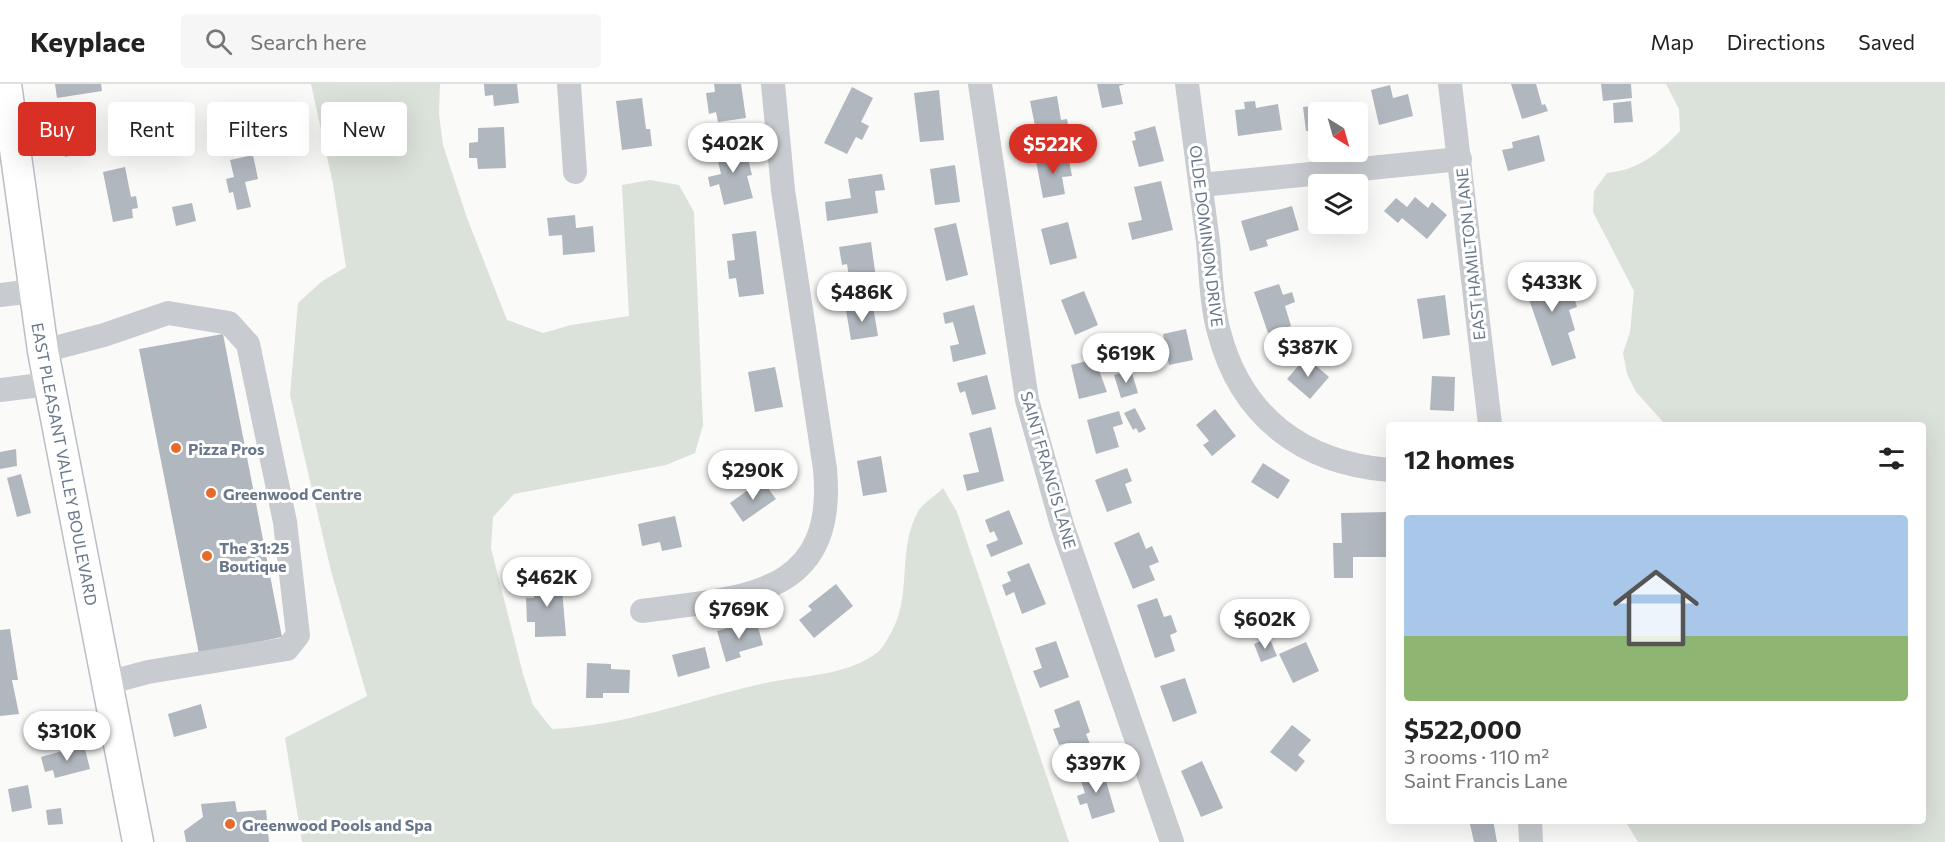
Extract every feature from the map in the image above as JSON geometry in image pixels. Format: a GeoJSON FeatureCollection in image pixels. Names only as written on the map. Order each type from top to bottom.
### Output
{"type":"FeatureCollection","features":[{"type":"Feature","properties":{"kind":"main road","name":"EAST PLEASANT VALLEY BOULEVARD"},"geometry":{"type":"LineString","coordinates":[[6,84],[8,159],[138,842]]}},
{"type":"Feature","properties":{"kind":"street"},"geometry":{"type":"LineString","coordinates":[[569,84],[575,172]]}},
{"type":"Feature","properties":{"kind":"street"},"geometry":{"type":"LineString","coordinates":[[642,611],[742,596],[764,589],[789,576],[801,564],[822,530],[828,499],[825,469],[783,190],[773,84]]}},
{"type":"Feature","properties":{"kind":"street","name":"SAINT FRANCIS LANE"},"geometry":{"type":"LineString","coordinates":[[980,84],[1027,400],[1062,525],[1172,842]]}},
{"type":"Feature","properties":{"kind":"street","name":"OLDE DOMINION DRIVE"},"geometry":{"type":"LineString","coordinates":[[1188,84],[1218,330],[1233,377],[1272,425],[1296,442],[1333,460],[1364,468],[1386,470]]}},
{"type":"Feature","properties":{"kind":"street","name":"EAST HAMILTON LANE"},"geometry":{"type":"LineString","coordinates":[[1450,84],[1490,422]]}},
{"type":"Feature","properties":{"kind":"street"},"geometry":{"type":"LineString","coordinates":[[1201,185],[1460,159]]}},
{"type":"Feature","properties":{"kind":"street"},"geometry":{"type":"LineString","coordinates":[[0,295],[33,291]]}},
{"type":"Feature","properties":{"kind":"street"},"geometry":{"type":"LineString","coordinates":[[43,351],[104,335],[168,313],[229,323],[248,344],[285,522],[298,635],[287,649],[148,672],[107,683]]}},
{"type":"Feature","properties":{"kind":"street"},"geometry":{"type":"LineString","coordinates":[[0,390],[49,384]]}},
{"type":"Feature","properties":{"kind":"street"},"geometry":{"type":"LineString","coordinates":[[1530,824],[1531,842]]}},
{"type":"Feature","properties":{"kind":"shaded area"},"geometry":{"type":"Polygon","coordinates":[[[311,84],[440,84],[439,114],[443,145],[467,218],[507,320],[543,333],[571,325],[629,316],[622,185],[650,180],[679,185],[694,212],[703,425],[695,453],[666,465],[514,494],[493,517],[491,548],[523,674],[533,705],[552,729],[631,718],[761,684],[837,671],[878,652],[899,615],[908,539],[912,524],[921,507],[943,488],[957,512],[1069,842],[302,842],[285,738],[367,696],[331,571],[290,395],[298,303],[321,282],[346,267],[327,156],[407,156],[407,102],[321,102],[321,129],[311,84]]]}},
{"type":"Feature","properties":{"kind":"shaded area"},"geometry":{"type":"Polygon","coordinates":[[[1666,84],[1945,84],[1945,842],[1638,842],[1627,824],[1926,824],[1926,422],[1663,422],[1636,392],[1627,374],[1623,353],[1630,332],[1634,291],[1593,212],[1594,191],[1607,173],[1647,160],[1664,147],[1680,131],[1679,109],[1666,84]]]}},
{"type":"Feature","properties":{"kind":"building"},"geometry":{"type":"Polygon","coordinates":[[[55,84],[101,84],[102,91],[57,98],[55,84]]]}},
{"type":"Feature","properties":{"kind":"building"},"geometry":{"type":"Polygon","coordinates":[[[484,84],[517,84],[519,103],[494,106],[493,95],[485,96],[484,84]]]}},
{"type":"Feature","properties":{"kind":"building"},"geometry":{"type":"Polygon","coordinates":[[[714,84],[741,84],[746,118],[718,122],[716,112],[709,114],[706,93],[715,92],[714,84]]]}},
{"type":"Feature","properties":{"kind":"building"},"geometry":{"type":"Polygon","coordinates":[[[1097,84],[1125,84],[1119,86],[1123,104],[1102,108],[1097,84]]]}},
{"type":"Feature","properties":{"kind":"building"},"geometry":{"type":"Polygon","coordinates":[[[1511,84],[1536,84],[1542,105],[1545,104],[1548,111],[1522,119],[1511,84]]]}},
{"type":"Feature","properties":{"kind":"building"},"geometry":{"type":"Polygon","coordinates":[[[1601,84],[1631,84],[1632,98],[1603,101],[1601,84]]]}},
{"type":"Feature","properties":{"kind":"building"},"geometry":{"type":"Polygon","coordinates":[[[1390,85],[1393,98],[1408,94],[1413,116],[1379,125],[1371,90],[1390,85]]]}},
{"type":"Feature","properties":{"kind":"building"},"geometry":{"type":"Polygon","coordinates":[[[852,87],[873,98],[861,122],[869,126],[862,140],[856,137],[847,154],[824,143],[852,87]]]}},
{"type":"Feature","properties":{"kind":"building"},"geometry":{"type":"Polygon","coordinates":[[[939,90],[944,140],[920,142],[914,93],[939,90]]]}},
{"type":"Feature","properties":{"kind":"building"},"geometry":{"type":"Polygon","coordinates":[[[1057,96],[1061,120],[1067,119],[1069,130],[1037,136],[1030,101],[1057,96]]]}},
{"type":"Feature","properties":{"kind":"building"},"geometry":{"type":"Polygon","coordinates":[[[642,98],[646,129],[650,129],[652,146],[622,150],[616,101],[642,98]]]}},
{"type":"Feature","properties":{"kind":"building"},"geometry":{"type":"Polygon","coordinates":[[[1255,101],[1256,108],[1278,104],[1282,130],[1238,136],[1235,110],[1245,109],[1244,102],[1255,101]]]}},
{"type":"Feature","properties":{"kind":"building"},"geometry":{"type":"Polygon","coordinates":[[[1631,101],[1633,122],[1614,123],[1613,103],[1631,101]]]}},
{"type":"Feature","properties":{"kind":"building"},"geometry":{"type":"Polygon","coordinates":[[[1308,106],[1308,131],[1306,131],[1303,107],[1308,106]]]}},
{"type":"Feature","properties":{"kind":"building"},"geometry":{"type":"Polygon","coordinates":[[[1155,126],[1164,161],[1139,167],[1132,141],[1136,140],[1134,132],[1155,126]]]}},
{"type":"Feature","properties":{"kind":"building"},"geometry":{"type":"Polygon","coordinates":[[[504,127],[506,168],[478,169],[477,158],[469,158],[469,143],[478,142],[478,128],[504,127]]]}},
{"type":"Feature","properties":{"kind":"building"},"geometry":{"type":"Polygon","coordinates":[[[1539,135],[1545,161],[1508,171],[1502,150],[1513,148],[1512,142],[1539,135]]]}},
{"type":"Feature","properties":{"kind":"building"},"geometry":{"type":"Polygon","coordinates":[[[744,142],[752,175],[747,176],[753,198],[724,205],[719,184],[710,187],[708,177],[721,174],[715,149],[744,142]]]}},
{"type":"Feature","properties":{"kind":"building"},"geometry":{"type":"Polygon","coordinates":[[[1068,155],[1072,176],[1062,177],[1065,194],[1043,198],[1036,161],[1068,155]]]}},
{"type":"Feature","properties":{"kind":"building"},"geometry":{"type":"Polygon","coordinates":[[[253,156],[258,179],[245,182],[251,207],[237,210],[233,192],[229,193],[226,179],[234,177],[230,160],[253,156]]]}},
{"type":"Feature","properties":{"kind":"building"},"geometry":{"type":"Polygon","coordinates":[[[955,165],[960,202],[935,205],[930,169],[955,165]]]}},
{"type":"Feature","properties":{"kind":"building"},"geometry":{"type":"Polygon","coordinates":[[[125,167],[131,197],[136,196],[138,208],[132,209],[133,218],[113,222],[103,172],[125,167]]]}},
{"type":"Feature","properties":{"kind":"building"},"geometry":{"type":"Polygon","coordinates":[[[882,174],[885,190],[875,191],[878,213],[827,221],[825,202],[851,198],[848,179],[882,174]]]}},
{"type":"Feature","properties":{"kind":"building"},"geometry":{"type":"Polygon","coordinates":[[[1161,181],[1173,230],[1132,240],[1128,223],[1142,220],[1134,187],[1161,181]]]}},
{"type":"Feature","properties":{"kind":"building"},"geometry":{"type":"Polygon","coordinates":[[[1415,197],[1428,208],[1432,202],[1447,215],[1427,239],[1402,218],[1398,223],[1384,211],[1396,198],[1407,207],[1415,197]]]}},
{"type":"Feature","properties":{"kind":"building"},"geometry":{"type":"Polygon","coordinates":[[[192,203],[196,221],[176,226],[172,207],[192,203]]]}},
{"type":"Feature","properties":{"kind":"building"},"geometry":{"type":"Polygon","coordinates":[[[1292,206],[1299,230],[1266,240],[1268,246],[1250,251],[1241,221],[1292,206]]]}},
{"type":"Feature","properties":{"kind":"building"},"geometry":{"type":"Polygon","coordinates":[[[575,215],[576,228],[593,226],[595,252],[563,255],[562,235],[549,236],[547,218],[575,215]]]}},
{"type":"Feature","properties":{"kind":"building"},"geometry":{"type":"Polygon","coordinates":[[[1068,222],[1077,258],[1050,265],[1041,229],[1068,222]]]}},
{"type":"Feature","properties":{"kind":"building"},"geometry":{"type":"Polygon","coordinates":[[[956,223],[968,275],[946,281],[934,228],[956,223]]]}},
{"type":"Feature","properties":{"kind":"building"},"geometry":{"type":"Polygon","coordinates":[[[756,231],[764,294],[739,297],[736,278],[729,279],[727,261],[735,260],[732,234],[756,231]]]}},
{"type":"Feature","properties":{"kind":"building"},"geometry":{"type":"Polygon","coordinates":[[[871,242],[876,278],[850,283],[847,264],[842,265],[839,247],[871,242]]]}},
{"type":"Feature","properties":{"kind":"building"},"geometry":{"type":"Polygon","coordinates":[[[1552,266],[1561,292],[1571,288],[1577,307],[1569,310],[1575,330],[1568,333],[1576,358],[1552,366],[1521,276],[1552,266]]]}},
{"type":"Feature","properties":{"kind":"building"},"geometry":{"type":"Polygon","coordinates":[[[1279,284],[1283,295],[1292,292],[1295,302],[1285,306],[1291,326],[1268,333],[1254,292],[1279,284]]]}},
{"type":"Feature","properties":{"kind":"building"},"geometry":{"type":"Polygon","coordinates":[[[1084,291],[1098,325],[1075,335],[1061,300],[1084,291]]]}},
{"type":"Feature","properties":{"kind":"building"},"geometry":{"type":"Polygon","coordinates":[[[1445,295],[1450,335],[1423,339],[1417,299],[1445,295]]]}},
{"type":"Feature","properties":{"kind":"building"},"geometry":{"type":"Polygon","coordinates":[[[974,305],[986,354],[953,362],[950,346],[959,344],[953,322],[945,324],[943,313],[974,305]]]}},
{"type":"Feature","properties":{"kind":"building"},"geometry":{"type":"Polygon","coordinates":[[[873,306],[878,336],[851,340],[846,310],[873,306]]]}},
{"type":"Feature","properties":{"kind":"building"},"geometry":{"type":"Polygon","coordinates":[[[1186,329],[1193,360],[1169,365],[1163,334],[1186,329]]]}},
{"type":"Feature","properties":{"kind":"building","name":"Greenwood Centre"},"geometry":{"type":"Polygon","coordinates":[[[223,334],[282,637],[199,654],[139,349],[223,334]]]}},
{"type":"Feature","properties":{"kind":"building"},"geometry":{"type":"Polygon","coordinates":[[[1306,357],[1329,377],[1310,399],[1287,379],[1306,357]]]}},
{"type":"Feature","properties":{"kind":"building"},"geometry":{"type":"Polygon","coordinates":[[[1095,359],[1107,392],[1079,399],[1071,365],[1095,359]]]}},
{"type":"Feature","properties":{"kind":"building"},"geometry":{"type":"Polygon","coordinates":[[[775,367],[783,407],[755,412],[748,372],[775,367]]]}},
{"type":"Feature","properties":{"kind":"building"},"geometry":{"type":"Polygon","coordinates":[[[1131,370],[1138,393],[1121,398],[1114,375],[1131,370]]]}},
{"type":"Feature","properties":{"kind":"building"},"geometry":{"type":"Polygon","coordinates":[[[987,375],[996,409],[972,415],[965,391],[960,393],[957,383],[987,375]]]}},
{"type":"Feature","properties":{"kind":"building"},"geometry":{"type":"Polygon","coordinates":[[[1432,376],[1455,377],[1454,411],[1430,410],[1432,376]]]}},
{"type":"Feature","properties":{"kind":"building"},"geometry":{"type":"Polygon","coordinates":[[[1135,408],[1146,429],[1139,433],[1136,428],[1133,430],[1124,413],[1135,408]]]}},
{"type":"Feature","properties":{"kind":"building"},"geometry":{"type":"Polygon","coordinates":[[[1215,409],[1236,436],[1212,456],[1203,445],[1209,441],[1196,425],[1215,409]]]}},
{"type":"Feature","properties":{"kind":"building"},"geometry":{"type":"Polygon","coordinates":[[[1119,411],[1123,424],[1113,427],[1119,447],[1096,454],[1087,420],[1119,411]]]}},
{"type":"Feature","properties":{"kind":"building"},"geometry":{"type":"Polygon","coordinates":[[[991,427],[1004,481],[967,491],[963,475],[979,472],[969,433],[991,427]]]}},
{"type":"Feature","properties":{"kind":"building"},"geometry":{"type":"Polygon","coordinates":[[[16,449],[17,466],[0,469],[0,452],[16,449]]]}},
{"type":"Feature","properties":{"kind":"building"},"geometry":{"type":"Polygon","coordinates":[[[881,456],[887,492],[863,496],[857,461],[881,456]]]}},
{"type":"Feature","properties":{"kind":"building"},"geometry":{"type":"Polygon","coordinates":[[[1263,463],[1290,480],[1278,499],[1251,482],[1263,463]]]}},
{"type":"Feature","properties":{"kind":"building"},"geometry":{"type":"Polygon","coordinates":[[[1127,468],[1132,481],[1125,484],[1132,503],[1107,512],[1095,480],[1127,468]]]}},
{"type":"Feature","properties":{"kind":"building"},"geometry":{"type":"Polygon","coordinates":[[[21,474],[31,513],[17,517],[7,478],[21,474]]]}},
{"type":"Feature","properties":{"kind":"building"},"geometry":{"type":"Polygon","coordinates":[[[762,480],[776,499],[743,522],[730,503],[762,480]]]}},
{"type":"Feature","properties":{"kind":"building"},"geometry":{"type":"Polygon","coordinates":[[[1009,510],[1023,544],[991,557],[986,545],[998,540],[994,531],[990,533],[985,520],[1009,510]]]}},
{"type":"Feature","properties":{"kind":"building"},"geometry":{"type":"Polygon","coordinates":[[[1386,512],[1386,557],[1353,557],[1353,578],[1334,578],[1333,543],[1342,543],[1341,513],[1386,512]]]}},
{"type":"Feature","properties":{"kind":"building"},"geometry":{"type":"Polygon","coordinates":[[[675,516],[682,547],[662,551],[660,542],[642,546],[638,524],[675,516]]]}},
{"type":"Feature","properties":{"kind":"building"},"geometry":{"type":"Polygon","coordinates":[[[1139,532],[1146,549],[1152,546],[1159,562],[1149,566],[1155,580],[1133,589],[1114,543],[1139,532]]]}},
{"type":"Feature","properties":{"kind":"building"},"geometry":{"type":"Polygon","coordinates":[[[1029,563],[1046,604],[1022,614],[1014,592],[1006,596],[1002,585],[1011,581],[1007,572],[1029,563]]]}},
{"type":"Feature","properties":{"kind":"building"},"geometry":{"type":"Polygon","coordinates":[[[561,578],[566,636],[535,637],[535,622],[527,622],[526,598],[534,598],[533,579],[561,578]]]}},
{"type":"Feature","properties":{"kind":"building"},"geometry":{"type":"Polygon","coordinates":[[[836,584],[853,606],[814,638],[799,620],[812,610],[808,606],[836,584]]]}},
{"type":"Feature","properties":{"kind":"building"},"geometry":{"type":"Polygon","coordinates":[[[1157,598],[1164,617],[1171,615],[1177,632],[1170,635],[1175,651],[1155,658],[1137,605],[1157,598]]]}},
{"type":"Feature","properties":{"kind":"building"},"geometry":{"type":"Polygon","coordinates":[[[756,620],[763,645],[739,652],[741,657],[726,662],[717,631],[756,620]]]}},
{"type":"Feature","properties":{"kind":"building"},"geometry":{"type":"Polygon","coordinates":[[[10,629],[18,680],[12,680],[19,714],[0,716],[0,630],[10,629]]]}},
{"type":"Feature","properties":{"kind":"building"},"geometry":{"type":"Polygon","coordinates":[[[1269,637],[1277,656],[1261,662],[1254,644],[1269,637]]]}},
{"type":"Feature","properties":{"kind":"building"},"geometry":{"type":"Polygon","coordinates":[[[1056,641],[1069,677],[1040,688],[1033,671],[1042,668],[1035,648],[1056,641]]]}},
{"type":"Feature","properties":{"kind":"building"},"geometry":{"type":"Polygon","coordinates":[[[1306,642],[1319,671],[1293,683],[1279,654],[1306,642]]]}},
{"type":"Feature","properties":{"kind":"building"},"geometry":{"type":"Polygon","coordinates":[[[705,647],[710,668],[678,677],[672,655],[705,647]]]}},
{"type":"Feature","properties":{"kind":"building"},"geometry":{"type":"Polygon","coordinates":[[[587,663],[611,664],[611,669],[630,670],[629,693],[603,693],[603,698],[586,698],[587,663]]]}},
{"type":"Feature","properties":{"kind":"building"},"geometry":{"type":"Polygon","coordinates":[[[1185,678],[1197,713],[1173,722],[1160,686],[1185,678]]]}},
{"type":"Feature","properties":{"kind":"building"},"geometry":{"type":"Polygon","coordinates":[[[1079,700],[1090,732],[1086,734],[1092,749],[1072,756],[1067,743],[1059,745],[1053,729],[1060,727],[1054,710],[1079,700]]]}},
{"type":"Feature","properties":{"kind":"building"},"geometry":{"type":"Polygon","coordinates":[[[201,704],[207,728],[174,737],[168,714],[201,704]]]}},
{"type":"Feature","properties":{"kind":"building"},"geometry":{"type":"Polygon","coordinates":[[[1292,725],[1311,740],[1298,755],[1305,761],[1296,772],[1270,752],[1292,725]]]}},
{"type":"Feature","properties":{"kind":"building"},"geometry":{"type":"Polygon","coordinates":[[[84,745],[90,769],[55,778],[53,770],[45,772],[41,757],[84,745]]]}},
{"type":"Feature","properties":{"kind":"building"},"geometry":{"type":"Polygon","coordinates":[[[1202,761],[1223,808],[1201,817],[1181,771],[1202,761]]]}},
{"type":"Feature","properties":{"kind":"building"},"geometry":{"type":"Polygon","coordinates":[[[1102,767],[1115,812],[1092,819],[1087,803],[1080,805],[1077,796],[1085,793],[1079,775],[1102,767]]]}},
{"type":"Feature","properties":{"kind":"building"},"geometry":{"type":"Polygon","coordinates":[[[28,785],[32,808],[12,812],[8,789],[28,785]]]}},
{"type":"Feature","properties":{"kind":"building","name":"Greenwood Pools and Spa"},"geometry":{"type":"Polygon","coordinates":[[[235,801],[237,812],[266,810],[269,842],[186,842],[184,831],[203,817],[201,804],[235,801]]]}},
{"type":"Feature","properties":{"kind":"building"},"geometry":{"type":"Polygon","coordinates":[[[61,808],[63,824],[48,825],[46,810],[61,808]]]}},
{"type":"Feature","properties":{"kind":"building"},"geometry":{"type":"Polygon","coordinates":[[[1470,824],[1494,824],[1497,842],[1474,842],[1470,824]]]}},
{"type":"Feature","properties":{"kind":"place","name":"Pizza Pros"},"geometry":{"type":"Point","coordinates":[176,448]}},
{"type":"Feature","properties":{"kind":"place","name":"Greenwood Centre"},"geometry":{"type":"Point","coordinates":[211,493]}},
{"type":"Feature","properties":{"kind":"place","name":"The 31:25 Boutique"},"geometry":{"type":"Point","coordinates":[207,556]}},
{"type":"Feature","properties":{"kind":"place","name":"Greenwood Pools and Spa"},"geometry":{"type":"Point","coordinates":[230,824]}}]}
